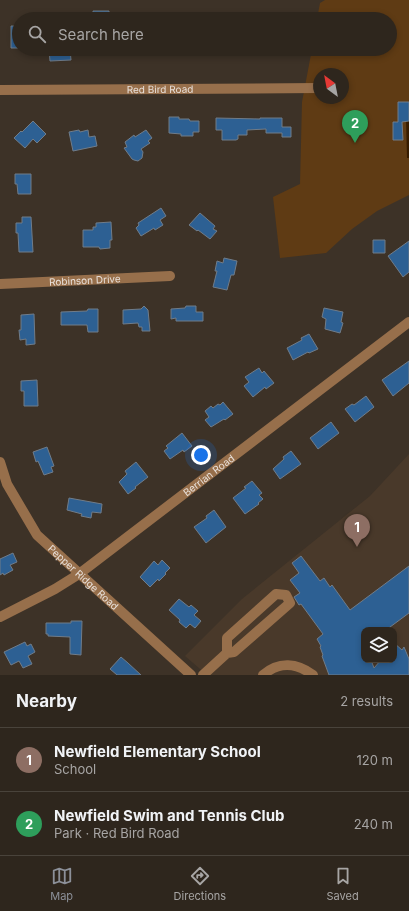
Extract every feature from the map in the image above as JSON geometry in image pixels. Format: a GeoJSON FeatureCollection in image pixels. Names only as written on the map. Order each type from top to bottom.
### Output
{"type":"FeatureCollection","features":[{"type":"Feature","properties":{"kind":"street","name":"Red Bird Road"},"geometry":{"type":"LineString","coordinates":[[0,90],[313,88]]}},
{"type":"Feature","properties":{"kind":"street","name":"Robinson Drive"},"geometry":{"type":"LineString","coordinates":[[0,284],[170,276]]}},
{"type":"Feature","properties":{"kind":"street","name":"Berrian Road"},"geometry":{"type":"LineString","coordinates":[[0,617],[55,589],[79,574],[409,322]]}},
{"type":"Feature","properties":{"kind":"street","name":"Pepper Ridge Road"},"geometry":{"type":"LineString","coordinates":[[0,462],[7,484],[37,535],[191,675]]}},
{"type":"Feature","properties":{"kind":"street"},"geometry":{"type":"LineString","coordinates":[[203,675],[227,654],[234,652],[290,603],[286,595],[276,594],[227,638],[227,654]]}},
{"type":"Feature","properties":{"kind":"street"},"geometry":{"type":"LineString","coordinates":[[263,675],[280,666],[289,664],[313,675]]}},
{"type":"Feature","properties":{"kind":"shaded area"},"geometry":{"type":"Polygon","coordinates":[[[325,0],[409,0],[409,195],[377,211],[352,229],[326,253],[280,258],[273,197],[300,184],[302,102],[311,56],[397,56],[397,12],[318,12],[320,3],[325,0]]]}},
{"type":"Feature","properties":{"kind":"shaded area"},"geometry":{"type":"Polygon","coordinates":[[[406,118],[409,118],[409,158],[407,158],[406,118]]]}},
{"type":"Feature","properties":{"kind":"shaded area"},"geometry":{"type":"Polygon","coordinates":[[[409,454],[409,675],[207,675],[185,656],[242,599],[370,496],[409,454]]]}},
{"type":"Feature","properties":{"kind":"building"},"geometry":{"type":"Polygon","coordinates":[[[93,11],[109,11],[109,12],[93,11]]]}},
{"type":"Feature","properties":{"kind":"building"},"geometry":{"type":"Polygon","coordinates":[[[11,26],[12,26],[12,48],[11,26]]]}},
{"type":"Feature","properties":{"kind":"building"},"geometry":{"type":"Polygon","coordinates":[[[50,56],[71,56],[71,60],[50,61],[50,56]]]}},
{"type":"Feature","properties":{"kind":"building"},"geometry":{"type":"Polygon","coordinates":[[[398,102],[409,102],[409,121],[402,122],[403,140],[393,140],[393,122],[398,122],[398,102]]]}},
{"type":"Feature","properties":{"kind":"building"},"geometry":{"type":"Polygon","coordinates":[[[169,117],[179,117],[179,119],[199,121],[199,132],[193,132],[193,136],[181,136],[181,134],[169,133],[169,117]]]}},
{"type":"Feature","properties":{"kind":"building"},"geometry":{"type":"Polygon","coordinates":[[[216,118],[282,118],[282,127],[291,127],[291,137],[282,137],[282,133],[266,133],[266,129],[247,130],[247,135],[238,135],[238,139],[236,140],[222,140],[222,130],[216,130],[216,118]]]}},
{"type":"Feature","properties":{"kind":"building"},"geometry":{"type":"Polygon","coordinates":[[[33,121],[46,134],[37,143],[33,139],[25,148],[14,138],[33,121]]]}},
{"type":"Feature","properties":{"kind":"building"},"geometry":{"type":"Polygon","coordinates":[[[79,130],[80,132],[88,130],[89,137],[95,136],[97,146],[73,151],[69,132],[79,130]]]}},
{"type":"Feature","properties":{"kind":"building"},"geometry":{"type":"Polygon","coordinates":[[[146,130],[152,138],[148,141],[150,143],[141,149],[143,152],[142,158],[138,161],[134,160],[124,148],[127,147],[125,142],[134,135],[135,137],[146,130]]]}},
{"type":"Feature","properties":{"kind":"building"},"geometry":{"type":"Polygon","coordinates":[[[15,174],[31,174],[31,194],[18,194],[17,184],[15,184],[15,174]]]}},
{"type":"Feature","properties":{"kind":"building"},"geometry":{"type":"Polygon","coordinates":[[[161,208],[166,216],[160,220],[163,225],[155,230],[154,228],[141,236],[136,228],[139,225],[138,223],[161,208]]]}},
{"type":"Feature","properties":{"kind":"building"},"geometry":{"type":"Polygon","coordinates":[[[200,213],[215,226],[213,229],[217,231],[210,239],[189,225],[200,213]]]}},
{"type":"Feature","properties":{"kind":"building"},"geometry":{"type":"Polygon","coordinates":[[[22,217],[31,217],[33,252],[19,252],[16,223],[22,223],[22,217]]]}},
{"type":"Feature","properties":{"kind":"building"},"geometry":{"type":"Polygon","coordinates":[[[111,222],[112,240],[110,240],[110,248],[100,249],[99,247],[83,247],[83,230],[93,230],[93,227],[96,227],[96,223],[111,222]]]}},
{"type":"Feature","properties":{"kind":"building"},"geometry":{"type":"Polygon","coordinates":[[[373,240],[385,240],[385,253],[373,253],[373,240]]]}},
{"type":"Feature","properties":{"kind":"building"},"geometry":{"type":"Polygon","coordinates":[[[409,241],[409,272],[403,277],[388,256],[409,241]]]}},
{"type":"Feature","properties":{"kind":"building"},"geometry":{"type":"Polygon","coordinates":[[[224,258],[237,261],[234,275],[231,275],[227,290],[213,287],[217,271],[215,271],[217,261],[223,263],[224,258]]]}},
{"type":"Feature","properties":{"kind":"building"},"geometry":{"type":"Polygon","coordinates":[[[144,306],[148,310],[150,331],[142,331],[142,327],[139,327],[138,323],[123,324],[123,310],[141,309],[144,306]]]}},
{"type":"Feature","properties":{"kind":"building"},"geometry":{"type":"Polygon","coordinates":[[[186,306],[196,306],[196,312],[203,312],[203,321],[176,321],[176,318],[171,319],[171,309],[185,308],[186,306]]]}},
{"type":"Feature","properties":{"kind":"building"},"geometry":{"type":"Polygon","coordinates":[[[324,308],[343,312],[341,322],[343,323],[340,333],[325,329],[326,319],[322,317],[324,308]]]}},
{"type":"Feature","properties":{"kind":"building"},"geometry":{"type":"Polygon","coordinates":[[[88,309],[98,309],[98,332],[88,332],[87,325],[61,325],[61,312],[87,311],[88,309]]]}},
{"type":"Feature","properties":{"kind":"building"},"geometry":{"type":"Polygon","coordinates":[[[34,314],[35,344],[26,345],[26,339],[20,340],[19,330],[21,330],[21,315],[34,314]]]}},
{"type":"Feature","properties":{"kind":"building"},"geometry":{"type":"Polygon","coordinates":[[[309,334],[318,349],[309,353],[308,352],[293,360],[287,348],[302,340],[301,338],[309,334]]]}},
{"type":"Feature","properties":{"kind":"building"},"geometry":{"type":"Polygon","coordinates":[[[409,361],[409,383],[393,396],[382,380],[409,361]]]}},
{"type":"Feature","properties":{"kind":"building"},"geometry":{"type":"Polygon","coordinates":[[[259,368],[262,373],[264,371],[274,383],[266,389],[265,387],[253,397],[244,386],[249,382],[245,377],[259,368]]]}},
{"type":"Feature","properties":{"kind":"building"},"geometry":{"type":"Polygon","coordinates":[[[37,380],[38,406],[24,406],[24,391],[21,391],[21,381],[37,380]]]}},
{"type":"Feature","properties":{"kind":"building"},"geometry":{"type":"Polygon","coordinates":[[[366,396],[374,407],[355,422],[345,409],[352,404],[354,405],[366,396]]]}},
{"type":"Feature","properties":{"kind":"building"},"geometry":{"type":"Polygon","coordinates":[[[223,402],[233,414],[211,427],[205,420],[209,417],[205,411],[211,406],[213,408],[223,402]]]}},
{"type":"Feature","properties":{"kind":"building"},"geometry":{"type":"Polygon","coordinates":[[[331,422],[339,433],[318,449],[310,438],[331,422]]]}},
{"type":"Feature","properties":{"kind":"building"},"geometry":{"type":"Polygon","coordinates":[[[182,433],[192,446],[170,459],[164,451],[168,448],[166,446],[182,433]]]}},
{"type":"Feature","properties":{"kind":"building"},"geometry":{"type":"Polygon","coordinates":[[[47,447],[54,466],[51,467],[53,472],[44,475],[38,461],[36,462],[33,452],[47,447]]]}},
{"type":"Feature","properties":{"kind":"building"},"geometry":{"type":"Polygon","coordinates":[[[291,451],[301,464],[280,479],[273,469],[284,459],[283,457],[291,451]]]}},
{"type":"Feature","properties":{"kind":"building"},"geometry":{"type":"Polygon","coordinates":[[[136,462],[148,477],[128,494],[119,482],[127,474],[125,471],[136,462]]]}},
{"type":"Feature","properties":{"kind":"building"},"geometry":{"type":"Polygon","coordinates":[[[252,481],[262,493],[259,495],[263,499],[258,503],[259,504],[245,514],[233,498],[246,488],[244,487],[252,481]]]}},
{"type":"Feature","properties":{"kind":"building"},"geometry":{"type":"Polygon","coordinates":[[[69,498],[102,504],[101,513],[92,512],[91,518],[81,516],[82,514],[67,510],[69,498]]]}},
{"type":"Feature","properties":{"kind":"building"},"geometry":{"type":"Polygon","coordinates":[[[214,510],[226,527],[206,543],[194,527],[207,518],[206,516],[214,510]]]}},
{"type":"Feature","properties":{"kind":"building"},"geometry":{"type":"Polygon","coordinates":[[[13,553],[17,562],[10,565],[13,570],[4,575],[3,573],[0,575],[0,559],[13,553]]]}},
{"type":"Feature","properties":{"kind":"building"},"geometry":{"type":"Polygon","coordinates":[[[301,556],[320,581],[324,578],[330,587],[332,585],[350,610],[409,566],[409,613],[390,627],[361,627],[361,663],[372,663],[374,668],[378,663],[397,663],[397,646],[402,650],[404,647],[409,659],[409,675],[329,675],[322,656],[321,646],[317,639],[323,634],[294,597],[300,593],[290,580],[299,573],[292,563],[301,556]]]}},
{"type":"Feature","properties":{"kind":"building"},"geometry":{"type":"Polygon","coordinates":[[[162,560],[170,568],[159,581],[158,579],[150,587],[140,577],[154,561],[158,565],[162,560]]]}},
{"type":"Feature","properties":{"kind":"building"},"geometry":{"type":"Polygon","coordinates":[[[179,599],[189,607],[191,605],[198,611],[194,615],[201,621],[195,628],[190,624],[186,628],[169,610],[179,599]]]}},
{"type":"Feature","properties":{"kind":"building"},"geometry":{"type":"Polygon","coordinates":[[[71,621],[82,621],[81,655],[70,654],[70,637],[48,636],[48,634],[46,634],[46,623],[71,623],[71,621]]]}},
{"type":"Feature","properties":{"kind":"building"},"geometry":{"type":"Polygon","coordinates":[[[25,642],[27,646],[31,644],[35,652],[28,656],[32,664],[23,668],[19,661],[11,665],[4,652],[25,642]]]}},
{"type":"Feature","properties":{"kind":"building"},"geometry":{"type":"Polygon","coordinates":[[[121,657],[141,675],[117,675],[110,669],[121,657]]]}},
{"type":"Feature","properties":{"kind":"place","name":"Newfield Swim and Tennis Club"},"geometry":{"type":"Point","coordinates":[355,143]}},
{"type":"Feature","properties":{"kind":"place","name":"Newfield Elementary School"},"geometry":{"type":"Point","coordinates":[357,547]}}]}
